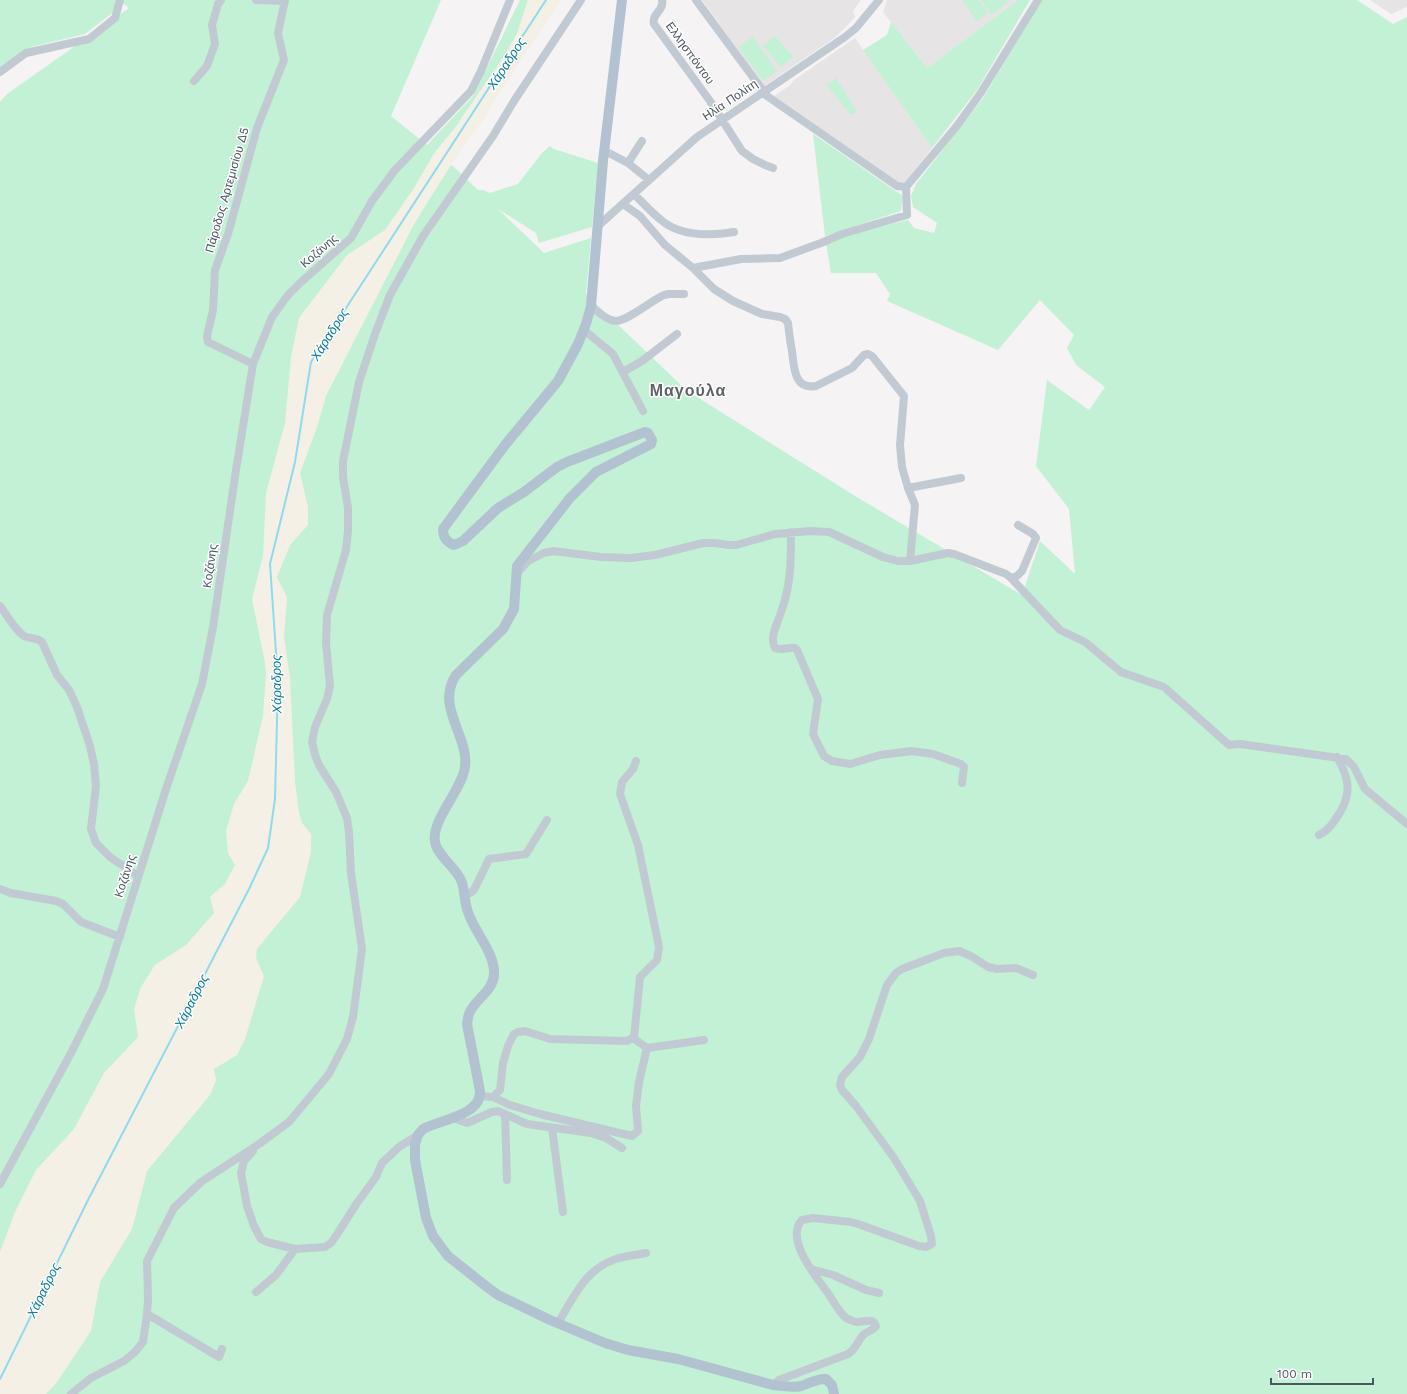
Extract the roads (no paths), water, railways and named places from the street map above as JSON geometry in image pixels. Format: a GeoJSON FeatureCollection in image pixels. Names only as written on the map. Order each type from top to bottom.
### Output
{"type":"FeatureCollection","features":[{"type":"Feature","properties":{"kind":"main road"},"geometry":{"type":"LineString","coordinates":[[622,0],[604,151],[591,306],[584,330],[558,381],[505,445],[443,529],[443,535],[449,543],[454,545],[463,541],[498,508],[567,462],[645,432],[651,436],[651,444],[596,472],[570,498],[517,566],[514,609],[509,620],[503,629],[456,675],[452,682],[449,699],[450,709],[463,748],[465,768],[459,785],[439,823],[435,834],[435,843],[461,881],[468,913],[483,940],[494,965],[494,979],[491,985],[471,1009],[467,1024],[480,1099],[476,1106],[469,1111],[423,1129],[418,1135],[415,1144],[415,1160],[426,1218],[433,1236],[448,1256],[498,1295],[558,1323],[616,1347],[678,1359],[773,1385],[793,1387],[826,1379],[832,1385],[834,1394]]}},
{"type":"Feature","properties":{"kind":"street"},"geometry":{"type":"LineString","coordinates":[[0,72],[26,53],[89,39],[115,18],[120,0]]}},
{"type":"Feature","properties":{"kind":"street"},"geometry":{"type":"LineString","coordinates":[[194,81],[207,66],[214,44],[212,25],[218,4],[221,0]]}},
{"type":"Feature","properties":{"kind":"street"},"geometry":{"type":"LineString","coordinates":[[256,0],[285,1]]}},
{"type":"Feature","properties":{"kind":"street","name":"Κοζάνης"},"geometry":{"type":"LineString","coordinates":[[0,1184],[71,1053],[102,989],[202,684],[208,654],[253,364],[272,317],[277,309],[300,284],[351,238],[372,201],[395,170],[471,91],[482,71],[510,0]]}},
{"type":"Feature","properties":{"kind":"street"},"geometry":{"type":"LineString","coordinates":[[72,1394],[91,1378],[124,1361],[136,1352],[143,1342],[147,1314],[147,1261],[174,1208],[201,1182],[259,1144],[289,1122],[329,1074],[347,1039],[353,1017],[362,949],[351,873],[347,818],[336,792],[319,765],[312,742],[315,727],[327,699],[330,686],[326,643],[327,616],[348,531],[348,508],[343,477],[343,461],[359,382],[390,295],[423,236],[493,136],[514,101],[581,0]]}},
{"type":"Feature","properties":{"kind":"street","name":"Ελλησπόντου"},"geometry":{"type":"LineString","coordinates":[[662,0],[662,6],[654,18],[654,24],[723,119],[744,152],[764,165],[773,168]]}},
{"type":"Feature","properties":{"kind":"street"},"geometry":{"type":"LineString","coordinates":[[696,0],[763,92],[790,113],[896,186],[906,187]]}},
{"type":"Feature","properties":{"kind":"street","name":"Ηλία Πολίτη"},"geometry":{"type":"LineString","coordinates":[[598,226],[692,140],[856,28],[880,0]]}},
{"type":"Feature","properties":{"kind":"street"},"geometry":{"type":"LineString","coordinates":[[693,268],[740,259],[780,258],[842,234],[907,215],[906,187],[952,132],[980,94],[1038,0]]}},
{"type":"Feature","properties":{"kind":"street","name":"Πάροδος Αρτεμισίου Δ5"},"geometry":{"type":"LineString","coordinates":[[253,364],[208,342],[207,336],[213,310],[215,270],[228,234],[257,128],[284,60],[278,33],[285,1]]}},
{"type":"Feature","properties":{"kind":"street"},"geometry":{"type":"LineString","coordinates":[[628,163],[642,141]]}},
{"type":"Feature","properties":{"kind":"street"},"geometry":{"type":"LineString","coordinates":[[604,151],[628,163],[649,180]]}},
{"type":"Feature","properties":{"kind":"street"},"geometry":{"type":"LineString","coordinates":[[634,194],[662,221],[678,230],[715,235],[734,232]]}},
{"type":"Feature","properties":{"kind":"street"},"geometry":{"type":"LineString","coordinates":[[623,204],[640,216],[665,245],[693,268],[714,289],[733,301],[762,314],[780,316],[788,322],[794,373],[804,386],[816,386],[852,368],[864,355],[868,354],[872,356],[904,396],[900,445],[902,467],[915,506],[910,561]]}},
{"type":"Feature","properties":{"kind":"street"},"geometry":{"type":"LineString","coordinates":[[591,306],[609,319],[617,321],[624,319],[664,295],[684,294]]}},
{"type":"Feature","properties":{"kind":"street"},"geometry":{"type":"LineString","coordinates":[[584,330],[613,354],[643,411]]}},
{"type":"Feature","properties":{"kind":"street"},"geometry":{"type":"LineString","coordinates":[[623,372],[636,365],[677,334]]}},
{"type":"Feature","properties":{"kind":"street"},"geometry":{"type":"LineString","coordinates":[[908,488],[961,478]]}},
{"type":"Feature","properties":{"kind":"street"},"geometry":{"type":"LineString","coordinates":[[1011,578],[1017,576],[1022,571],[1036,538],[1033,534],[1018,524]]}},
{"type":"Feature","properties":{"kind":"street"},"geometry":{"type":"LineString","coordinates":[[516,574],[528,561],[553,550],[601,557],[631,558],[666,553],[703,543],[715,543],[728,546],[770,535],[810,531],[829,532],[883,557],[898,561],[910,561],[948,553],[954,554],[1006,574],[1060,630],[1085,642],[1121,672],[1164,687],[1229,745],[1240,744],[1337,757],[1348,760],[1365,789],[1407,824]]}},
{"type":"Feature","properties":{"kind":"street"},"geometry":{"type":"LineString","coordinates":[[791,532],[791,566],[789,586],[772,640],[775,648],[791,647],[797,650],[818,699],[813,734],[824,756],[832,762],[850,764],[880,755],[912,751],[933,754],[961,764],[964,767],[962,783]]}},
{"type":"Feature","properties":{"kind":"street"},"geometry":{"type":"LineString","coordinates":[[0,606],[11,622],[24,635],[42,642],[57,675],[72,696],[83,722],[94,768],[96,790],[91,828],[96,843],[138,876]]}},
{"type":"Feature","properties":{"kind":"street"},"geometry":{"type":"LineString","coordinates":[[1319,835],[1325,832],[1340,813],[1347,798],[1348,787],[1346,774],[1337,757]]}},
{"type":"Feature","properties":{"kind":"street"},"geometry":{"type":"LineString","coordinates":[[634,1038],[640,977],[657,960],[659,947],[638,845],[620,794],[622,782],[633,769],[636,760]]}},
{"type":"Feature","properties":{"kind":"street"},"geometry":{"type":"LineString","coordinates":[[464,896],[472,892],[475,888],[489,859],[526,854],[547,820]]}},
{"type":"Feature","properties":{"kind":"street"},"geometry":{"type":"LineString","coordinates":[[0,888],[11,893],[56,901],[63,904],[81,922],[120,937]]}},
{"type":"Feature","properties":{"kind":"street"},"geometry":{"type":"LineString","coordinates":[[773,1385],[779,1380],[848,1354],[855,1348],[863,1335],[875,1329],[876,1326],[875,1322],[872,1320],[854,1321],[844,1316],[805,1260],[797,1235],[797,1227],[799,1224],[806,1219],[813,1218],[861,1225],[919,1246],[928,1246],[932,1242],[922,1206],[917,1196],[894,1158],[856,1106],[842,1090],[840,1085],[842,1076],[860,1057],[869,1039],[887,985],[891,978],[902,969],[944,953],[959,951],[971,956],[988,967],[997,969],[1016,968],[1033,975]]}},
{"type":"Feature","properties":{"kind":"street"},"geometry":{"type":"LineString","coordinates":[[493,1097],[500,1090],[503,1063],[508,1046],[514,1034],[518,1032],[525,1031],[542,1037],[559,1040],[627,1042],[634,1038]]}},
{"type":"Feature","properties":{"kind":"street"},"geometry":{"type":"LineString","coordinates":[[634,1038],[648,1048],[704,1040]]}},
{"type":"Feature","properties":{"kind":"street"},"geometry":{"type":"LineString","coordinates":[[480,1096],[493,1097],[510,1105],[540,1114],[632,1136],[638,1131],[636,1106],[639,1082],[648,1048]]}},
{"type":"Feature","properties":{"kind":"street"},"geometry":{"type":"LineString","coordinates":[[452,1118],[467,1123],[492,1112],[498,1111],[527,1124],[591,1133],[606,1138],[622,1148]]}},
{"type":"Feature","properties":{"kind":"street"},"geometry":{"type":"LineString","coordinates":[[505,1114],[507,1180]]}},
{"type":"Feature","properties":{"kind":"street"},"geometry":{"type":"LineString","coordinates":[[552,1128],[563,1212]]}},
{"type":"Feature","properties":{"kind":"street"},"geometry":{"type":"LineString","coordinates":[[259,1144],[244,1161],[241,1173],[249,1212],[261,1239],[267,1242],[296,1249],[325,1247],[331,1243],[376,1177],[382,1163],[399,1147],[418,1135]]}},
{"type":"Feature","properties":{"kind":"street"},"geometry":{"type":"LineString","coordinates":[[256,1292],[276,1275],[296,1249]]}},
{"type":"Feature","properties":{"kind":"street"},"geometry":{"type":"LineString","coordinates":[[558,1323],[582,1283],[596,1268],[618,1258],[646,1253]]}},
{"type":"Feature","properties":{"kind":"street"},"geometry":{"type":"LineString","coordinates":[[811,1270],[833,1275],[866,1290],[879,1293]]}},
{"type":"Feature","properties":{"kind":"street"},"geometry":{"type":"LineString","coordinates":[[147,1314],[219,1357],[222,1349]]}},
{"type":"Feature","properties":{"kind":"waterway","name":"Χάραδρος"},"geometry":{"type":"LineString","coordinates":[[0,1379],[88,1200],[250,887],[268,848],[275,799],[278,682],[270,564],[295,462],[311,362],[546,0]]}},
{"type":"Feature","properties":{"kind":"district","name":"Μαγούλα"},"geometry":{"type":"Point","coordinates":[688,390]}}]}
